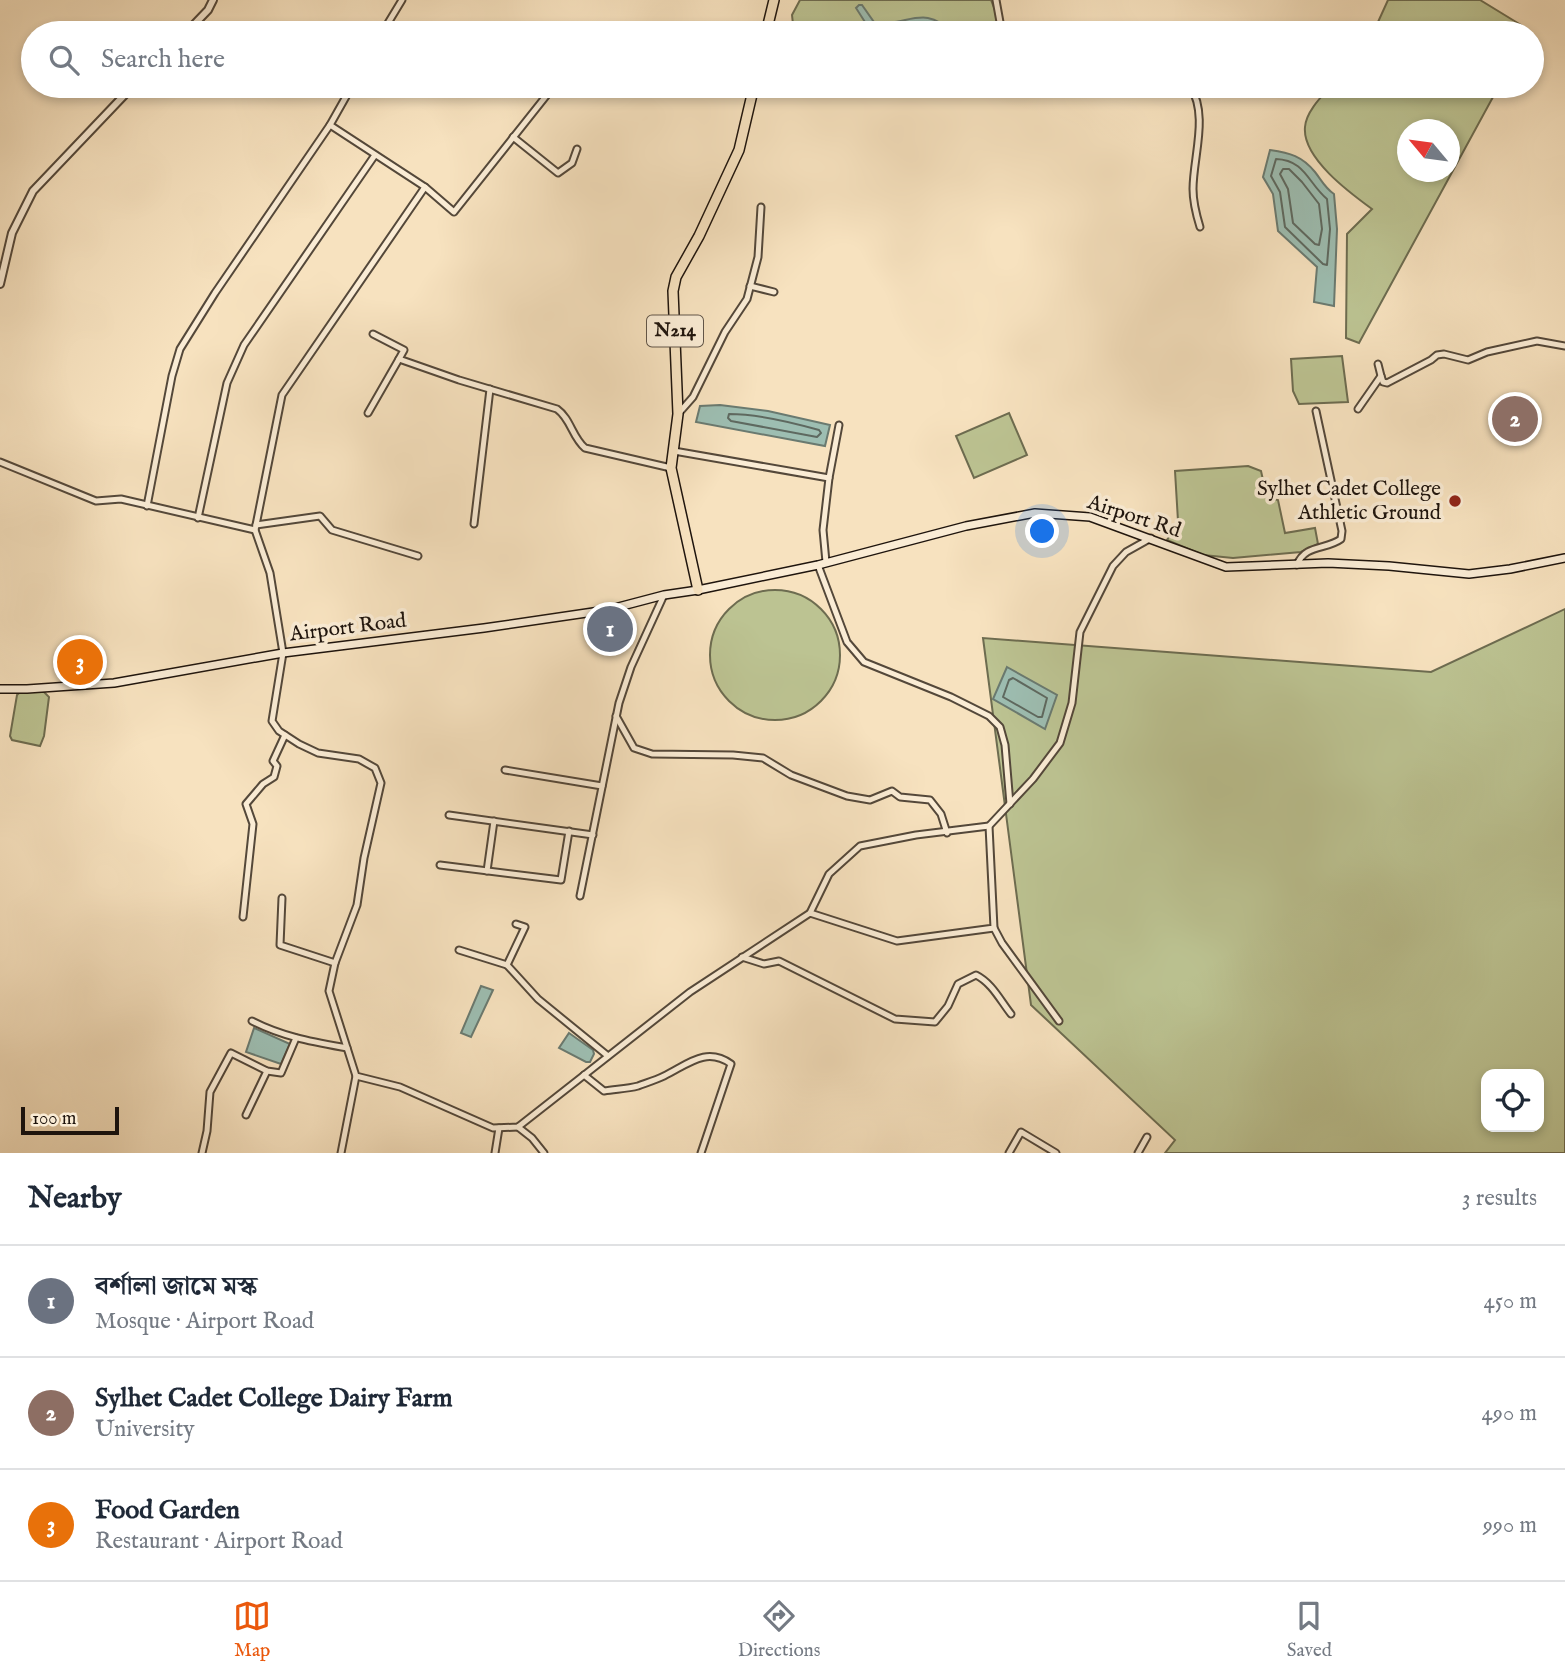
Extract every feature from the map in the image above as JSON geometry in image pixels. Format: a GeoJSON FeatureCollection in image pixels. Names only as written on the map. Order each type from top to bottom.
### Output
{"type":"FeatureCollection","features":[{"type":"Feature","properties":{"kind":"highway"},"geometry":{"type":"LineString","coordinates":[[769,21],[774,0]]}},
{"type":"Feature","properties":{"kind":"highway","name":"N214"},"geometry":{"type":"LineString","coordinates":[[698,590],[671,468],[678,414],[673,291],[677,277],[738,150],[751,98]]}},
{"type":"Feature","properties":{"kind":"main road","name":"Airport Rd"},"geometry":{"type":"LineString","coordinates":[[698,590],[822,564],[966,526],[1035,513],[1090,517],[1226,567],[1328,563],[1469,573],[1510,569],[1565,558]]}},
{"type":"Feature","properties":{"kind":"main road","name":"Airport Road"},"geometry":{"type":"LineString","coordinates":[[0,689],[114,683],[283,653],[607,610],[664,595],[698,590]]}},
{"type":"Feature","properties":{"kind":"street"},"geometry":{"type":"LineString","coordinates":[[197,21],[213,0]]}},
{"type":"Feature","properties":{"kind":"street"},"geometry":{"type":"LineString","coordinates":[[390,21],[402,0]]}},
{"type":"Feature","properties":{"kind":"street"},"geometry":{"type":"LineString","coordinates":[[996,0],[1000,21]]}},
{"type":"Feature","properties":{"kind":"street"},"geometry":{"type":"LineString","coordinates":[[0,284],[12,233],[33,191],[122,98]]}},
{"type":"Feature","properties":{"kind":"street"},"geometry":{"type":"LineString","coordinates":[[148,506],[172,376],[180,349],[330,125],[345,98]]}},
{"type":"Feature","properties":{"kind":"street"},"geometry":{"type":"LineString","coordinates":[[330,125],[425,187],[454,212],[544,98]]}},
{"type":"Feature","properties":{"kind":"street"},"geometry":{"type":"LineString","coordinates":[[1194,98],[1199,129],[1193,188],[1194,208],[1200,227]]}},
{"type":"Feature","properties":{"kind":"street"},"geometry":{"type":"LineString","coordinates":[[513,137],[558,173],[572,163],[577,149]]}},
{"type":"Feature","properties":{"kind":"street"},"geometry":{"type":"LineString","coordinates":[[198,518],[227,383],[244,345],[375,155]]}},
{"type":"Feature","properties":{"kind":"street"},"geometry":{"type":"LineString","coordinates":[[341,1153],[356,1076],[329,991],[335,962],[357,905],[364,858],[382,783],[375,768],[359,760],[318,753],[285,735],[272,721],[283,653],[270,573],[256,528],[282,395],[425,187]]}},
{"type":"Feature","properties":{"kind":"street"},"geometry":{"type":"LineString","coordinates":[[678,414],[692,397],[725,332],[743,306],[758,257],[761,207]]}},
{"type":"Feature","properties":{"kind":"street"},"geometry":{"type":"LineString","coordinates":[[750,286],[774,292]]}},
{"type":"Feature","properties":{"kind":"street"},"geometry":{"type":"LineString","coordinates":[[368,413],[404,350],[373,334]]}},
{"type":"Feature","properties":{"kind":"street"},"geometry":{"type":"LineString","coordinates":[[1378,364],[1383,382],[1387,383],[1437,355],[1444,354],[1468,360],[1487,352],[1537,341],[1565,346]]}},
{"type":"Feature","properties":{"kind":"street"},"geometry":{"type":"LineString","coordinates":[[399,359],[557,409],[566,416],[580,444],[585,448],[671,468]]}},
{"type":"Feature","properties":{"kind":"street"},"geometry":{"type":"LineString","coordinates":[[1358,409],[1381,376]]}},
{"type":"Feature","properties":{"kind":"street"},"geometry":{"type":"LineString","coordinates":[[474,524],[490,389]]}},
{"type":"Feature","properties":{"kind":"street"},"geometry":{"type":"LineString","coordinates":[[1297,565],[1300,557],[1317,546],[1341,539],[1342,531],[1315,411]]}},
{"type":"Feature","properties":{"kind":"street"},"geometry":{"type":"LineString","coordinates":[[839,425],[829,478],[822,564],[847,642],[864,662],[951,697],[989,716],[1000,727],[1005,745],[1010,804]]}},
{"type":"Feature","properties":{"kind":"street"},"geometry":{"type":"LineString","coordinates":[[673,450],[829,478]]}},
{"type":"Feature","properties":{"kind":"street"},"geometry":{"type":"LineString","coordinates":[[0,461],[96,501],[121,499],[198,518],[256,528],[320,516],[332,530],[418,556]]}},
{"type":"Feature","properties":{"kind":"street"},"geometry":{"type":"LineString","coordinates":[[356,1076],[400,1087],[493,1128],[518,1127],[691,992],[810,913],[829,874],[860,846],[916,835],[989,826],[1047,762],[1060,743],[1072,703],[1080,632],[1113,566],[1126,552],[1151,538]]}},
{"type":"Feature","properties":{"kind":"street"},"geometry":{"type":"LineString","coordinates":[[580,896],[616,716],[631,667],[664,595]]}},
{"type":"Feature","properties":{"kind":"street"},"geometry":{"type":"LineString","coordinates":[[616,716],[634,748],[652,754],[763,758],[791,775],[846,796],[870,800],[892,791],[900,797],[930,800],[942,814],[947,833]]}},
{"type":"Feature","properties":{"kind":"street"},"geometry":{"type":"LineString","coordinates":[[243,917],[253,824],[246,804],[263,784],[274,777],[277,766],[273,761],[285,735]]}},
{"type":"Feature","properties":{"kind":"street"},"geometry":{"type":"LineString","coordinates":[[505,770],[602,786]]}},
{"type":"Feature","properties":{"kind":"street"},"geometry":{"type":"LineString","coordinates":[[449,815],[593,835]]}},
{"type":"Feature","properties":{"kind":"street"},"geometry":{"type":"LineString","coordinates":[[487,871],[494,821]]}},
{"type":"Feature","properties":{"kind":"street"},"geometry":{"type":"LineString","coordinates":[[989,826],[994,928],[1059,1021]]}},
{"type":"Feature","properties":{"kind":"street"},"geometry":{"type":"LineString","coordinates":[[440,865],[561,880],[569,831]]}},
{"type":"Feature","properties":{"kind":"street"},"geometry":{"type":"LineString","coordinates":[[282,898],[281,945],[335,962]]}},
{"type":"Feature","properties":{"kind":"street"},"geometry":{"type":"LineString","coordinates":[[810,913],[898,941],[994,928]]}},
{"type":"Feature","properties":{"kind":"street"},"geometry":{"type":"LineString","coordinates":[[507,965],[525,927],[516,924]]}},
{"type":"Feature","properties":{"kind":"street"},"geometry":{"type":"LineString","coordinates":[[459,950],[507,965],[538,999],[608,1056]]}},
{"type":"Feature","properties":{"kind":"street"},"geometry":{"type":"LineString","coordinates":[[742,957],[764,964],[779,961],[895,1018],[935,1022],[948,1006],[958,984],[976,975],[988,981],[993,992],[1012,1014]]}},
{"type":"Feature","properties":{"kind":"street"},"geometry":{"type":"LineString","coordinates":[[253,1021],[271,1031],[347,1048]]}},
{"type":"Feature","properties":{"kind":"street"},"geometry":{"type":"LineString","coordinates":[[202,1153],[207,1132],[209,1092],[232,1054],[268,1071],[282,1073],[296,1038]]}},
{"type":"Feature","properties":{"kind":"street"},"geometry":{"type":"LineString","coordinates":[[584,1075],[604,1091],[635,1087],[665,1076],[686,1062],[722,1057],[731,1064],[701,1153]]}},
{"type":"Feature","properties":{"kind":"street"},"geometry":{"type":"LineString","coordinates":[[246,1115],[268,1071]]}},
{"type":"Feature","properties":{"kind":"street"},"geometry":{"type":"LineString","coordinates":[[518,1127],[532,1138],[544,1153]]}},
{"type":"Feature","properties":{"kind":"street"},"geometry":{"type":"LineString","coordinates":[[495,1153],[499,1128]]}},
{"type":"Feature","properties":{"kind":"street"},"geometry":{"type":"LineString","coordinates":[[1009,1153],[1021,1132],[1056,1153]]}},
{"type":"Feature","properties":{"kind":"street"},"geometry":{"type":"LineString","coordinates":[[1138,1153],[1147,1136]]}},
{"type":"Feature","properties":{"kind":"green space"},"geometry":{"type":"Polygon","coordinates":[[[800,0],[991,0],[999,21],[793,21],[792,15],[800,0]]]}},
{"type":"Feature","properties":{"kind":"green space"},"geometry":{"type":"Polygon","coordinates":[[[1388,0],[1480,0],[1514,21],[1378,21],[1388,0]]]}},
{"type":"Feature","properties":{"kind":"green space"},"geometry":{"type":"Polygon","coordinates":[[[1321,98],[1492,98],[1460,158],[1460,119],[1397,119],[1397,182],[1447,182],[1359,343],[1346,338],[1347,234],[1372,209],[1329,174],[1311,151],[1306,139],[1308,116],[1321,98]]]}},
{"type":"Feature","properties":{"kind":"green space"},"geometry":{"type":"Polygon","coordinates":[[[1342,356],[1348,402],[1299,404],[1293,391],[1291,359],[1342,356]]]}},
{"type":"Feature","properties":{"kind":"green space"},"geometry":{"type":"Polygon","coordinates":[[[1009,413],[1027,455],[974,478],[956,436],[1009,413]]]}},
{"type":"Feature","properties":{"kind":"green space"},"geometry":{"type":"Polygon","coordinates":[[[1248,466],[1261,471],[1267,498],[1278,500],[1285,533],[1315,528],[1318,544],[1301,552],[1233,558],[1203,555],[1167,540],[1178,521],[1175,471],[1248,466]]]}},
{"type":"Feature","properties":{"kind":"green space"},"geometry":{"type":"Polygon","coordinates":[[[775,590],[800,595],[821,609],[835,630],[840,655],[835,680],[821,701],[800,715],[775,720],[750,715],[729,701],[715,680],[710,655],[715,630],[729,609],[750,595],[775,590]]]}},
{"type":"Feature","properties":{"kind":"green space"},"geometry":{"type":"Polygon","coordinates":[[[1565,609],[1565,1153],[1165,1153],[1175,1140],[1031,1005],[983,638],[1431,672],[1565,609]]]}},
{"type":"Feature","properties":{"kind":"green space"},"geometry":{"type":"Polygon","coordinates":[[[20,692],[44,692],[49,697],[44,736],[40,746],[12,740],[10,736],[17,695],[20,692]]]}},
{"type":"Feature","properties":{"kind":"water"},"geometry":{"type":"Polygon","coordinates":[[[862,5],[873,21],[864,21],[856,8],[862,5]]]}},
{"type":"Feature","properties":{"kind":"water"},"geometry":{"type":"Polygon","coordinates":[[[923,17],[936,21],[900,21],[923,17]]]}},
{"type":"Feature","properties":{"kind":"water"},"geometry":{"type":"Polygon","coordinates":[[[1270,150],[1300,159],[1334,194],[1337,229],[1334,306],[1314,302],[1317,267],[1278,231],[1273,194],[1263,177],[1270,150]]]}},
{"type":"Feature","properties":{"kind":"water"},"geometry":{"type":"Polygon","coordinates":[[[720,405],[768,411],[830,425],[825,446],[696,422],[700,406],[720,405]]]}},
{"type":"Feature","properties":{"kind":"water"},"geometry":{"type":"Polygon","coordinates":[[[1007,667],[1057,695],[1045,729],[993,699],[1007,667]]]}},
{"type":"Feature","properties":{"kind":"water"},"geometry":{"type":"Polygon","coordinates":[[[481,986],[493,990],[471,1037],[461,1033],[481,986]]]}},
{"type":"Feature","properties":{"kind":"water"},"geometry":{"type":"Polygon","coordinates":[[[254,1028],[290,1044],[281,1064],[246,1052],[254,1028]]]}},
{"type":"Feature","properties":{"kind":"water"},"geometry":{"type":"Polygon","coordinates":[[[569,1033],[593,1050],[590,1062],[559,1048],[569,1033]]]}},
{"type":"Feature","properties":{"kind":"place","name":"Sylhet Cadet College Dairy Farm"},"geometry":{"type":"Point","coordinates":[1515,419]}},
{"type":"Feature","properties":{"kind":"place","name":"Sylhet Cadet College Athletic Ground"},"geometry":{"type":"Point","coordinates":[1455,501]}},
{"type":"Feature","properties":{"kind":"place","name":"বর্শালা জামে মস্ক"},"geometry":{"type":"Point","coordinates":[610,629]}},
{"type":"Feature","properties":{"kind":"place","name":"Food Garden"},"geometry":{"type":"Point","coordinates":[80,662]}}]}
